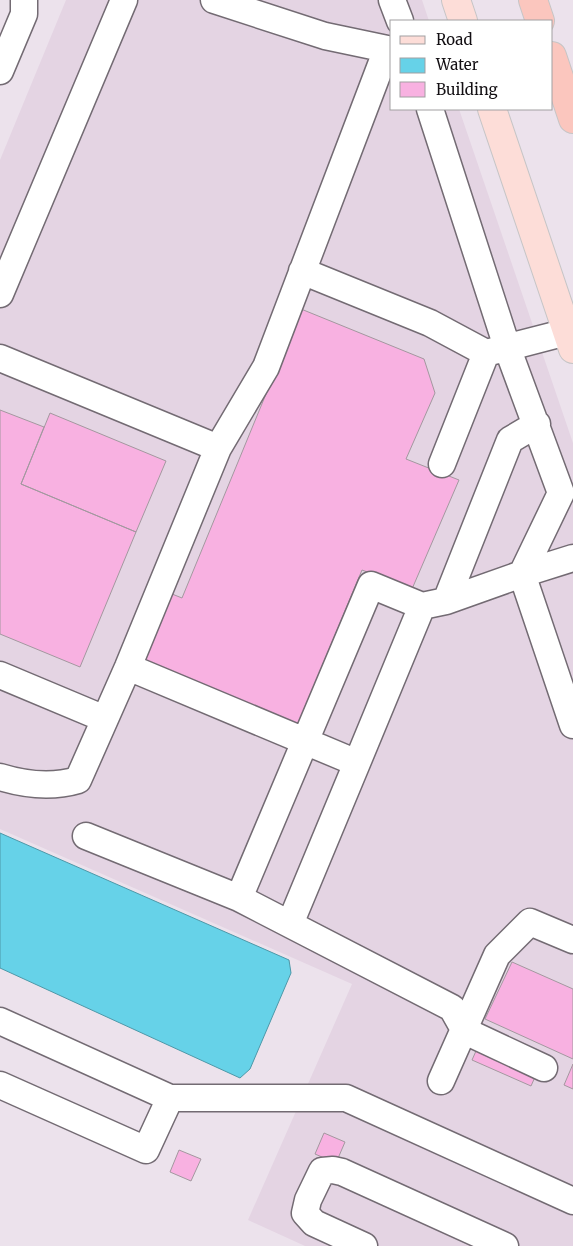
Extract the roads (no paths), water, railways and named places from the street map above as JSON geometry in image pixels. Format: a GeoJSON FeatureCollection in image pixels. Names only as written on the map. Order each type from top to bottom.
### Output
{"type":"FeatureCollection","features":[{"type":"Feature","properties":{"kind":"highway"},"geometry":{"type":"LineString","coordinates":[[533,0],[540,20]]}},
{"type":"Feature","properties":{"kind":"highway"},"geometry":{"type":"LineString","coordinates":[[553,59],[573,120]]}},
{"type":"Feature","properties":{"kind":"main road"},"geometry":{"type":"LineString","coordinates":[[456,0],[463,20]]}},
{"type":"Feature","properties":{"kind":"main road"},"geometry":{"type":"LineString","coordinates":[[492,110],[570,340]]}},
{"type":"Feature","properties":{"kind":"street"},"geometry":{"type":"LineString","coordinates":[[0,294],[124,0]]}},
{"type":"Feature","properties":{"kind":"street"},"geometry":{"type":"LineString","coordinates":[[0,778],[21,784],[46,786],[78,780],[128,667],[218,448],[266,367],[390,49],[325,36],[214,0]]}},
{"type":"Feature","properties":{"kind":"street"},"geometry":{"type":"LineString","coordinates":[[392,0],[400,20]]}},
{"type":"Feature","properties":{"kind":"street"},"geometry":{"type":"LineString","coordinates":[[0,71],[26,5]]}},
{"type":"Feature","properties":{"kind":"street"},"geometry":{"type":"LineString","coordinates":[[430,110],[470,226],[497,350],[537,424],[561,493],[522,574],[573,725]]}},
{"type":"Feature","properties":{"kind":"street"},"geometry":{"type":"LineString","coordinates":[[302,271],[497,350],[570,340]]}},
{"type":"Feature","properties":{"kind":"street"},"geometry":{"type":"LineString","coordinates":[[442,464],[497,350]]}},
{"type":"Feature","properties":{"kind":"street"},"geometry":{"type":"LineString","coordinates":[[0,358],[218,448]]}},
{"type":"Feature","properties":{"kind":"street"},"geometry":{"type":"LineString","coordinates":[[290,924],[357,763],[510,440],[537,424]]}},
{"type":"Feature","properties":{"kind":"street"},"geometry":{"type":"LineString","coordinates":[[239,898],[371,585],[434,603],[573,558]]}},
{"type":"Feature","properties":{"kind":"street"},"geometry":{"type":"LineString","coordinates":[[128,667],[357,763]]}},
{"type":"Feature","properties":{"kind":"street"},"geometry":{"type":"LineString","coordinates":[[0,674],[105,719]]}},
{"type":"Feature","properties":{"kind":"street"},"geometry":{"type":"LineString","coordinates":[[86,836],[239,898],[452,1008],[464,1031],[544,1068]]}},
{"type":"Feature","properties":{"kind":"street"},"geometry":{"type":"LineString","coordinates":[[442,1081],[497,956],[530,922],[573,940]]}},
{"type":"Feature","properties":{"kind":"street"},"geometry":{"type":"LineString","coordinates":[[0,1021],[170,1098],[346,1098],[573,1201]]}},
{"type":"Feature","properties":{"kind":"street"},"geometry":{"type":"LineString","coordinates":[[0,1085],[146,1150],[170,1098]]}},
{"type":"Feature","properties":{"kind":"street"},"geometry":{"type":"LineString","coordinates":[[364,1246],[314,1224],[305,1213],[308,1200],[322,1171],[333,1170],[342,1172],[505,1246]]}},
{"type":"Feature","properties":{"kind":"water"},"geometry":{"type":"Polygon","coordinates":[[[0,833],[289,960],[291,973],[250,1069],[240,1078],[0,968],[0,833]]]}}]}
